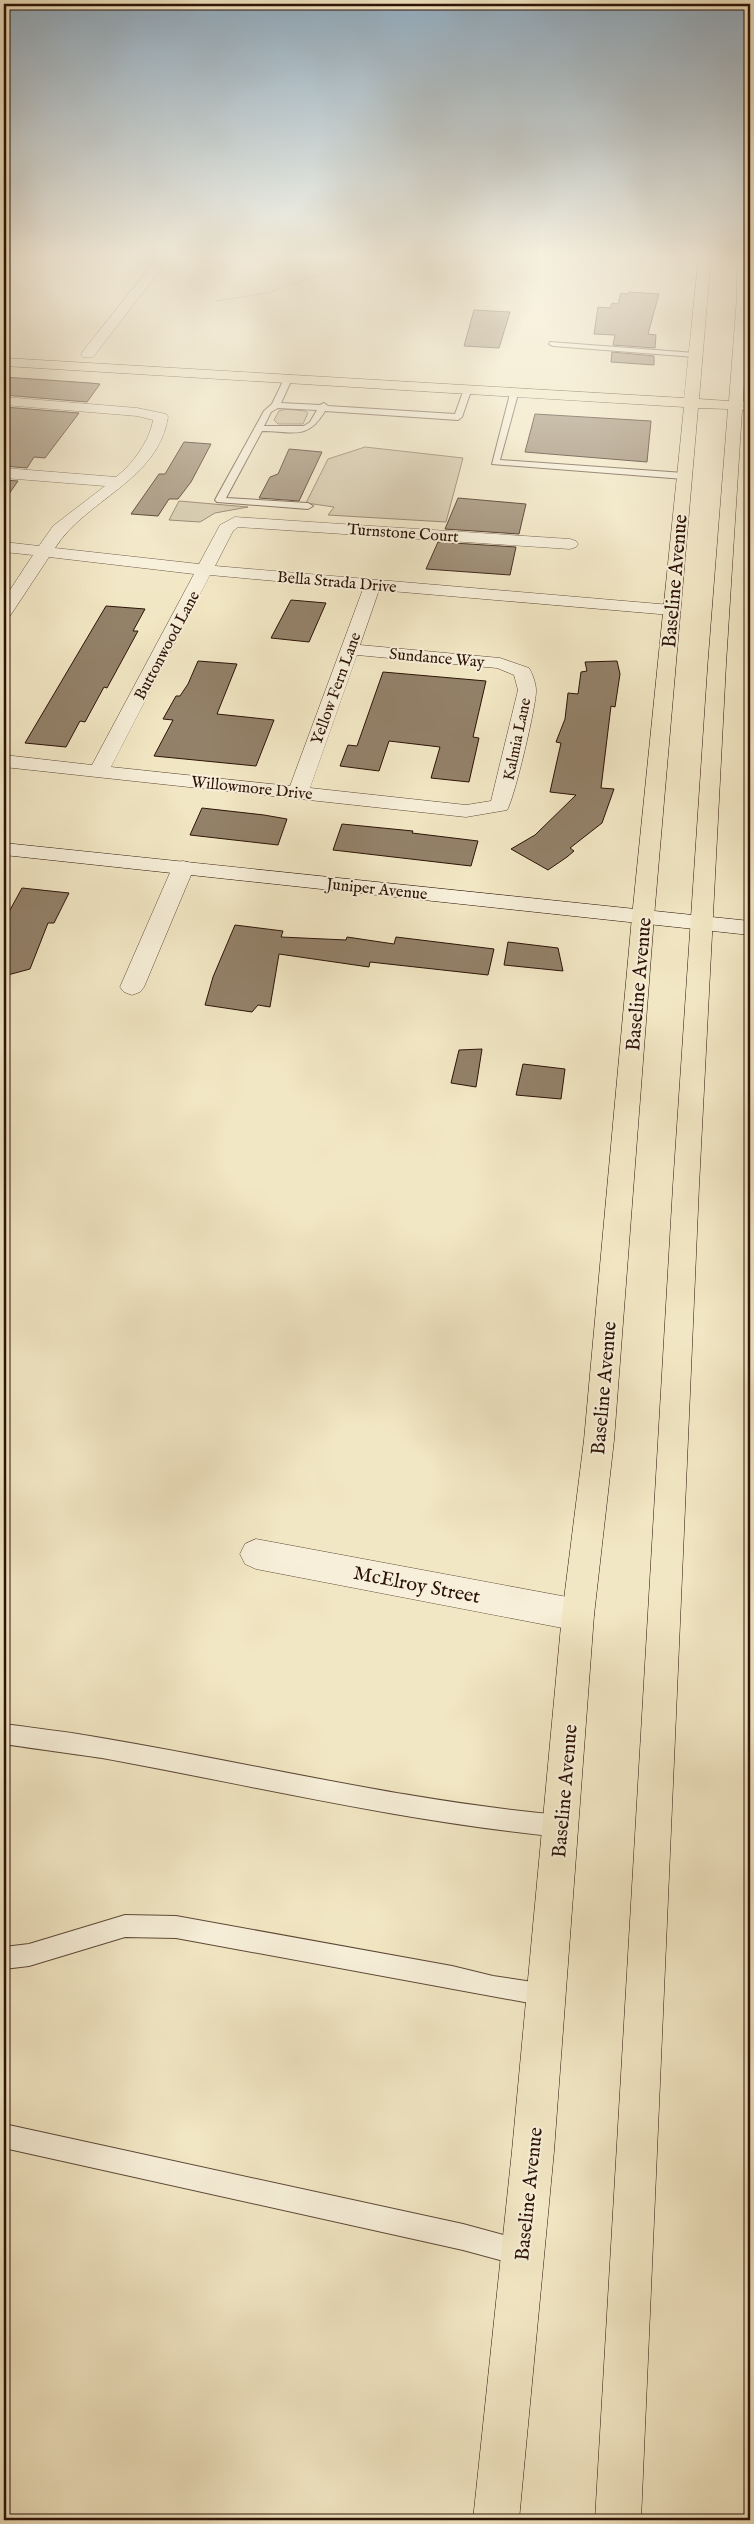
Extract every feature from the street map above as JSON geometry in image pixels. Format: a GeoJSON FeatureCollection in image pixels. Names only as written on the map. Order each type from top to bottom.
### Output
{"type":"FeatureCollection","features":[{"type":"Feature","properties":{"kind":"main road"},"geometry":{"type":"LineString","coordinates":[[184,373],[514,394],[686,392],[709,388]]}},
{"type":"Feature","properties":{"kind":"main road","name":"Baseline Avenue"},"geometry":{"type":"LineString","coordinates":[[496,2520],[546,1995],[578,1615],[599,1440],[643,917],[684,476],[686,392],[691,373]]}},
{"type":"Feature","properties":{"kind":"main road"},"geometry":{"type":"LineString","coordinates":[[618,2520],[631,2308],[686,1186],[734,405],[731,389],[735,373]]}},
{"type":"Feature","properties":{"kind":"main road"},"geometry":{"type":"LineString","coordinates":[[731,389],[750,389]]}},
{"type":"Feature","properties":{"kind":"main road"},"geometry":{"type":"LineString","coordinates":[[686,392],[734,405],[750,406]]}},
{"type":"Feature","properties":{"kind":"street"},"geometry":{"type":"LineString","coordinates":[[4,401],[137,412],[161,417],[159,429],[143,457],[119,482],[59,529],[4,612]]}},
{"type":"Feature","properties":{"kind":"street"},"geometry":{"type":"LineString","coordinates":[[4,473],[119,482]]}},
{"type":"Feature","properties":{"kind":"street","name":"Turnstone Court"},"geometry":{"type":"LineString","coordinates":[[235,522],[570,544]]}},
{"type":"Feature","properties":{"kind":"street","name":"Buttonwood Lane"},"geometry":{"type":"LineString","coordinates":[[100,770],[226,528],[235,522]]}},
{"type":"Feature","properties":{"kind":"street","name":"Bella Strada Drive"},"geometry":{"type":"LineString","coordinates":[[4,547],[46,550],[205,570],[671,610]]}},
{"type":"Feature","properties":{"kind":"street","name":"Yellow Fern Lane"},"geometry":{"type":"LineString","coordinates":[[298,792],[372,584]]}},
{"type":"Feature","properties":{"kind":"street","name":"Sundance Way"},"geometry":{"type":"LineString","coordinates":[[349,649],[500,663],[522,672]]}},
{"type":"Feature","properties":{"kind":"street","name":"Kalmia Lane"},"geometry":{"type":"LineString","coordinates":[[500,806],[508,778],[526,690],[522,672]]}},
{"type":"Feature","properties":{"kind":"street","name":"Willowmore Drive"},"geometry":{"type":"LineString","coordinates":[[4,761],[466,811],[500,806]]}},
{"type":"Feature","properties":{"kind":"street","name":"Juniper Avenue"},"geometry":{"type":"LineString","coordinates":[[4,849],[750,928]]}},
{"type":"Feature","properties":{"kind":"street"},"geometry":{"type":"LineString","coordinates":[[132,987],[183,868]]}},
{"type":"Feature","properties":{"kind":"street","name":"McElroy Street"},"geometry":{"type":"LineString","coordinates":[[256,1554],[578,1615]]}},
{"type":"Feature","properties":{"kind":"lane"},"geometry":{"type":"LineString","coordinates":[[288,379],[276,404],[268,411],[220,500],[308,506]]}},
{"type":"Feature","properties":{"kind":"lane"},"geometry":{"type":"LineString","coordinates":[[276,404],[458,417],[467,391]]}},
{"type":"Feature","properties":{"kind":"lane"},"geometry":{"type":"LineString","coordinates":[[514,394],[495,462],[684,476]]}},
{"type":"Feature","properties":{"kind":"lane"},"geometry":{"type":"LineString","coordinates":[[259,428],[306,429],[313,424],[324,406]]}},
{"type":"Feature","properties":{"kind":"lane"},"geometry":{"type":"LineString","coordinates":[[4,1734],[100,1748],[400,1806],[509,1822],[561,1826]]}},
{"type":"Feature","properties":{"kind":"lane"},"geometry":{"type":"LineString","coordinates":[[4,1958],[29,1956],[125,1926],[176,1927],[452,1977],[493,1987],[546,1995]]}},
{"type":"Feature","properties":{"kind":"lane"},"geometry":{"type":"LineString","coordinates":[[4,2136],[463,2237],[522,2253]]}},
{"type":"Feature","properties":{"kind":"shaded area"},"geometry":{"type":"Polygon","coordinates":[[[286,409],[308,413],[303,424],[278,424],[274,420],[279,411],[286,409]]]}},
{"type":"Feature","properties":{"kind":"shaded area"},"geometry":{"type":"Polygon","coordinates":[[[365,447],[463,458],[446,522],[328,515],[334,507],[306,503],[328,459],[365,447]]]}},
{"type":"Feature","properties":{"kind":"shaded area"},"geometry":{"type":"Polygon","coordinates":[[[179,501],[248,507],[215,513],[200,522],[169,520],[179,501]]]}},
{"type":"Feature","properties":{"kind":"building"},"geometry":{"type":"Polygon","coordinates":[[[4,377],[100,384],[87,402],[4,395],[4,377]]]}},
{"type":"Feature","properties":{"kind":"building"},"geometry":{"type":"Polygon","coordinates":[[[4,407],[79,413],[45,458],[34,457],[27,468],[4,466],[4,407]]]}},
{"type":"Feature","properties":{"kind":"building"},"geometry":{"type":"Polygon","coordinates":[[[535,414],[651,421],[647,462],[525,452],[535,414]]]}},
{"type":"Feature","properties":{"kind":"building"},"geometry":{"type":"Polygon","coordinates":[[[184,442],[211,444],[191,482],[178,499],[169,499],[158,516],[131,514],[159,474],[165,474],[184,442]]]}},
{"type":"Feature","properties":{"kind":"building"},"geometry":{"type":"Polygon","coordinates":[[[289,449],[322,452],[299,501],[259,498],[270,477],[278,474],[289,449]]]}},
{"type":"Feature","properties":{"kind":"building"},"geometry":{"type":"Polygon","coordinates":[[[4,480],[18,481],[4,501],[4,480]]]}},
{"type":"Feature","properties":{"kind":"building"},"geometry":{"type":"Polygon","coordinates":[[[458,498],[526,504],[519,534],[445,529],[458,498]]]}},
{"type":"Feature","properties":{"kind":"building"},"geometry":{"type":"Polygon","coordinates":[[[438,542],[516,547],[510,575],[426,569],[438,542]]]}},
{"type":"Feature","properties":{"kind":"building"},"geometry":{"type":"Polygon","coordinates":[[[291,600],[326,603],[309,642],[271,638],[291,600]]]}},
{"type":"Feature","properties":{"kind":"building"},"geometry":{"type":"Polygon","coordinates":[[[106,606],[145,609],[133,631],[138,631],[107,688],[104,687],[85,722],[80,721],[66,747],[25,743],[106,606]]]}},
{"type":"Feature","properties":{"kind":"building"},"geometry":{"type":"Polygon","coordinates":[[[198,661],[237,664],[217,714],[274,720],[256,766],[154,756],[173,720],[163,719],[176,696],[180,696],[188,684],[198,661]]]}},
{"type":"Feature","properties":{"kind":"building"},"geometry":{"type":"Polygon","coordinates":[[[617,661],[620,674],[615,707],[611,706],[601,788],[614,789],[602,823],[570,848],[574,851],[548,870],[511,849],[535,835],[576,795],[550,792],[561,743],[556,742],[565,719],[568,693],[578,694],[581,672],[587,671],[585,662],[617,661]]]}},
{"type":"Feature","properties":{"kind":"building"},"geometry":{"type":"Polygon","coordinates":[[[383,672],[486,681],[473,737],[479,738],[469,782],[431,778],[440,747],[389,741],[379,771],[340,766],[348,745],[357,746],[383,672]]]}},
{"type":"Feature","properties":{"kind":"building"},"geometry":{"type":"Polygon","coordinates":[[[202,808],[287,819],[278,845],[190,835],[202,808]]]}},
{"type":"Feature","properties":{"kind":"building"},"geometry":{"type":"Polygon","coordinates":[[[342,824],[413,831],[412,833],[478,841],[471,866],[333,850],[342,824]]]}},
{"type":"Feature","properties":{"kind":"building"},"geometry":{"type":"Polygon","coordinates":[[[22,888],[69,893],[54,923],[48,923],[30,969],[4,976],[4,921],[22,888]]]}},
{"type":"Feature","properties":{"kind":"building"},"geometry":{"type":"Polygon","coordinates":[[[235,925],[283,931],[281,937],[346,940],[347,937],[394,944],[396,937],[494,949],[488,975],[370,962],[369,967],[279,954],[270,1007],[258,1005],[252,1012],[205,1005],[213,977],[235,925]]]}},
{"type":"Feature","properties":{"kind":"building"},"geometry":{"type":"Polygon","coordinates":[[[508,942],[558,948],[563,971],[504,965],[508,942]]]}},
{"type":"Feature","properties":{"kind":"building"},"geometry":{"type":"Polygon","coordinates":[[[482,1049],[476,1087],[451,1083],[459,1050],[482,1049]]]}},
{"type":"Feature","properties":{"kind":"building"},"geometry":{"type":"Polygon","coordinates":[[[523,1064],[565,1069],[561,1099],[516,1095],[523,1064]]]}}]}
